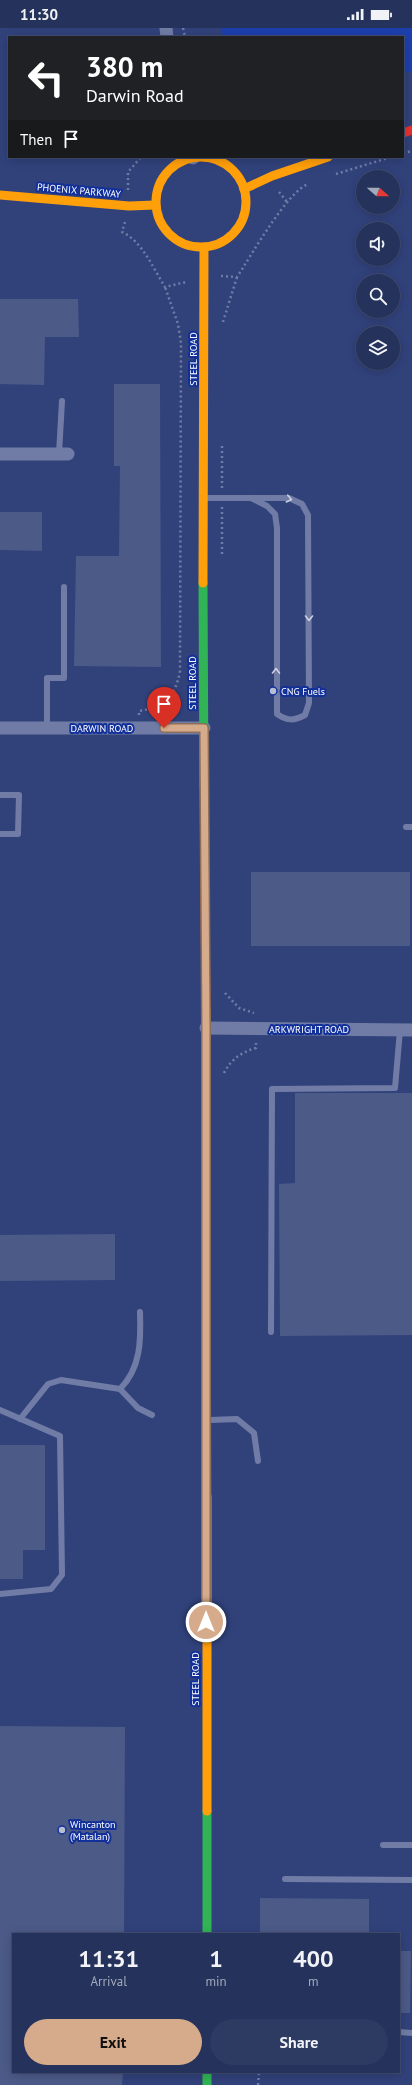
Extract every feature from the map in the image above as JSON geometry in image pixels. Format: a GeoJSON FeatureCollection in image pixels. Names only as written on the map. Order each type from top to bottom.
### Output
{"type":"FeatureCollection","features":[{"type":"Feature","properties":{"kind":"main road"},"geometry":{"type":"LineString","coordinates":[[191,158],[176,164],[164,176],[157,190],[155,206],[163,228],[174,240],[188,246],[204,248],[222,243],[235,233],[243,220],[246,204],[244,189],[236,173],[224,163],[209,158]]}},
{"type":"Feature","properties":{"kind":"main road"},"geometry":{"type":"LineString","coordinates":[[244,189],[272,176],[325,158]]}},
{"type":"Feature","properties":{"kind":"main road","name":"PHOENIX PARKWAY"},"geometry":{"type":"LineString","coordinates":[[0,195],[128,206],[155,206]]}},
{"type":"Feature","properties":{"kind":"main road","name":"STEEL ROAD"},"geometry":{"type":"LineString","coordinates":[[204,248],[202,498],[206,1028],[206,1933]]}},
{"type":"Feature","properties":{"kind":"main road"},"geometry":{"type":"LineString","coordinates":[[207,2073],[207,2085]]}},
{"type":"Feature","properties":{"kind":"street"},"geometry":{"type":"LineString","coordinates":[[0,454],[64,454]]}},
{"type":"Feature","properties":{"kind":"street","name":"DARWIN ROAD"},"geometry":{"type":"LineString","coordinates":[[0,728],[204,728]]}},
{"type":"Feature","properties":{"kind":"street","name":"ARKWRIGHT ROAD"},"geometry":{"type":"LineString","coordinates":[[206,1028],[406,1030]]}},
{"type":"Feature","properties":{"kind":"lane"},"geometry":{"type":"LineString","coordinates":[[62,401],[64,454]]}},
{"type":"Feature","properties":{"kind":"lane"},"geometry":{"type":"LineString","coordinates":[[202,498],[250,498],[289,498],[302,504],[308,515],[309,703],[305,715],[297,719],[286,720],[276,714],[276,514],[267,506],[250,498]]}},
{"type":"Feature","properties":{"kind":"lane"},"geometry":{"type":"LineString","coordinates":[[47,728],[47,678],[64,678],[64,587]]}},
{"type":"Feature","properties":{"kind":"lane"},"geometry":{"type":"LineString","coordinates":[[0,795],[19,796],[18,834],[0,834]]}},
{"type":"Feature","properties":{"kind":"lane"},"geometry":{"type":"LineString","coordinates":[[271,1332],[272,1089],[395,1088],[406,1030]]}},
{"type":"Feature","properties":{"kind":"lane"},"geometry":{"type":"LineString","coordinates":[[120,1389],[126,1383],[138,1360],[141,1340],[140,1312]]}},
{"type":"Feature","properties":{"kind":"lane"},"geometry":{"type":"LineString","coordinates":[[20,1419],[48,1384],[61,1380],[120,1389],[138,1408],[152,1415]]}},
{"type":"Feature","properties":{"kind":"lane"},"geometry":{"type":"LineString","coordinates":[[0,1410],[60,1436],[62,1575],[51,1589],[0,1594]]}},
{"type":"Feature","properties":{"kind":"lane"},"geometry":{"type":"LineString","coordinates":[[206,1420],[237,1419],[254,1434],[258,1461]]}},
{"type":"Feature","properties":{"kind":"lane"},"geometry":{"type":"LineString","coordinates":[[383,1845],[412,1845]]}},
{"type":"Feature","properties":{"kind":"lane"},"geometry":{"type":"LineString","coordinates":[[285,1879],[412,1880]]}},
{"type":"Feature","properties":{"kind":"lane"},"geometry":{"type":"LineString","coordinates":[[400,2032],[412,2033]]}},
{"type":"Feature","properties":{"kind":"path"},"geometry":{"type":"LineString","coordinates":[[334,175],[388,158]]}},
{"type":"Feature","properties":{"kind":"path"},"geometry":{"type":"LineString","coordinates":[[288,202],[303,186],[315,182]]}},
{"type":"Feature","properties":{"kind":"path"},"geometry":{"type":"LineString","coordinates":[[138,728],[138,711],[155,709],[169,699],[178,683],[180,671],[182,343],[176,318],[165,286]]}},
{"type":"Feature","properties":{"kind":"path"},"geometry":{"type":"LineString","coordinates":[[258,2073],[258,2085]]}},
{"type":"Feature","properties":{"kind":"shaded area"},"geometry":{"type":"Polygon","coordinates":[[[221,28],[412,28],[412,71],[404,73],[404,36],[223,36],[221,28]]]}},
{"type":"Feature","properties":{"kind":"building"},"geometry":{"type":"Polygon","coordinates":[[[0,299],[78,299],[79,337],[45,337],[44,385],[0,384],[0,299]]]}},
{"type":"Feature","properties":{"kind":"building"},"geometry":{"type":"Polygon","coordinates":[[[114,384],[160,384],[161,667],[74,666],[76,556],[119,556],[120,466],[114,466],[114,384]]]}},
{"type":"Feature","properties":{"kind":"building"},"geometry":{"type":"Polygon","coordinates":[[[0,512],[42,512],[42,551],[0,550],[0,512]]]}},
{"type":"Feature","properties":{"kind":"building"},"geometry":{"type":"Polygon","coordinates":[[[251,872],[410,872],[410,946],[251,946],[251,872]]]}},
{"type":"Feature","properties":{"kind":"building"},"geometry":{"type":"Polygon","coordinates":[[[295,1093],[412,1093],[412,1335],[280,1336],[279,1184],[295,1183],[295,1093]]]}},
{"type":"Feature","properties":{"kind":"building"},"geometry":{"type":"Polygon","coordinates":[[[115,1234],[115,1280],[0,1281],[0,1235],[115,1234]]]}},
{"type":"Feature","properties":{"kind":"building"},"geometry":{"type":"Polygon","coordinates":[[[0,1445],[45,1445],[45,1550],[23,1550],[23,1579],[0,1579],[0,1445]]]}},
{"type":"Feature","properties":{"kind":"building","name":"Wincanton (Matalan)"},"geometry":{"type":"Polygon","coordinates":[[[0,1726],[125,1727],[124,1933],[12,1933],[12,2073],[123,2073],[122,2085],[0,2085],[0,1726]]]}},
{"type":"Feature","properties":{"kind":"building"},"geometry":{"type":"Polygon","coordinates":[[[260,1898],[369,1899],[369,1933],[260,1933],[260,1898]]]}},
{"type":"Feature","properties":{"kind":"building"},"geometry":{"type":"Polygon","coordinates":[[[400,1951],[411,1951],[410,2013],[400,2013],[400,1951]]]}},
{"type":"Feature","properties":{"kind":"traffic: fast"},"geometry":{"type":"LineString","coordinates":[[203,583],[204,788]]}},
{"type":"Feature","properties":{"kind":"traffic: fast"},"geometry":{"type":"LineString","coordinates":[[207,1811],[207,1933]]}},
{"type":"Feature","properties":{"kind":"traffic: fast"},"geometry":{"type":"LineString","coordinates":[[207,2073],[207,2085]]}},
{"type":"Feature","properties":{"kind":"traffic: slow"},"geometry":{"type":"LineString","coordinates":[[192,158],[176,164],[169,170],[163,177],[157,193],[156,202],[159,219],[163,227],[176,240],[184,244],[201,247],[218,244],[226,240],[239,227],[243,219],[246,202]]}},
{"type":"Feature","properties":{"kind":"traffic: slow"},"geometry":{"type":"LineString","coordinates":[[210,158],[226,164],[239,177],[243,185],[246,202]]}},
{"type":"Feature","properties":{"kind":"traffic: slow"},"geometry":{"type":"LineString","coordinates":[[244,189],[272,176],[325,158]]}},
{"type":"Feature","properties":{"kind":"traffic: slow"},"geometry":{"type":"LineString","coordinates":[[0,195],[129,206],[155,205]]}},
{"type":"Feature","properties":{"kind":"traffic: slow"},"geometry":{"type":"LineString","coordinates":[[203,583],[204,248]]}},
{"type":"Feature","properties":{"kind":"traffic: slow"},"geometry":{"type":"LineString","coordinates":[[206,1010],[206,1278]]}},
{"type":"Feature","properties":{"kind":"traffic: slow"},"geometry":{"type":"LineString","coordinates":[[207,1496],[207,1811]]}},
{"type":"Feature","properties":{"kind":"traffic: jam"},"geometry":{"type":"LineString","coordinates":[[404,133],[412,130]]}},
{"type":"Feature","properties":{"kind":"traffic: jam"},"geometry":{"type":"LineString","coordinates":[[204,788],[206,1010]]}},
{"type":"Feature","properties":{"kind":"traffic: jam"},"geometry":{"type":"LineString","coordinates":[[206,1278],[207,1496]]}},
{"type":"Feature","properties":{"kind":"place","name":"CNG Fuels"},"geometry":{"type":"Point","coordinates":[273,691]}},
{"type":"Feature","properties":{"kind":"place","name":"Wincanton (Matalan)"},"geometry":{"type":"Point","coordinates":[62,1830]}},
{"type":"Feature","properties":{"kind":"route"},"geometry":{"type":"LineString","coordinates":[[164,728],[204,728],[206,1028],[206,1622]]}}]}
